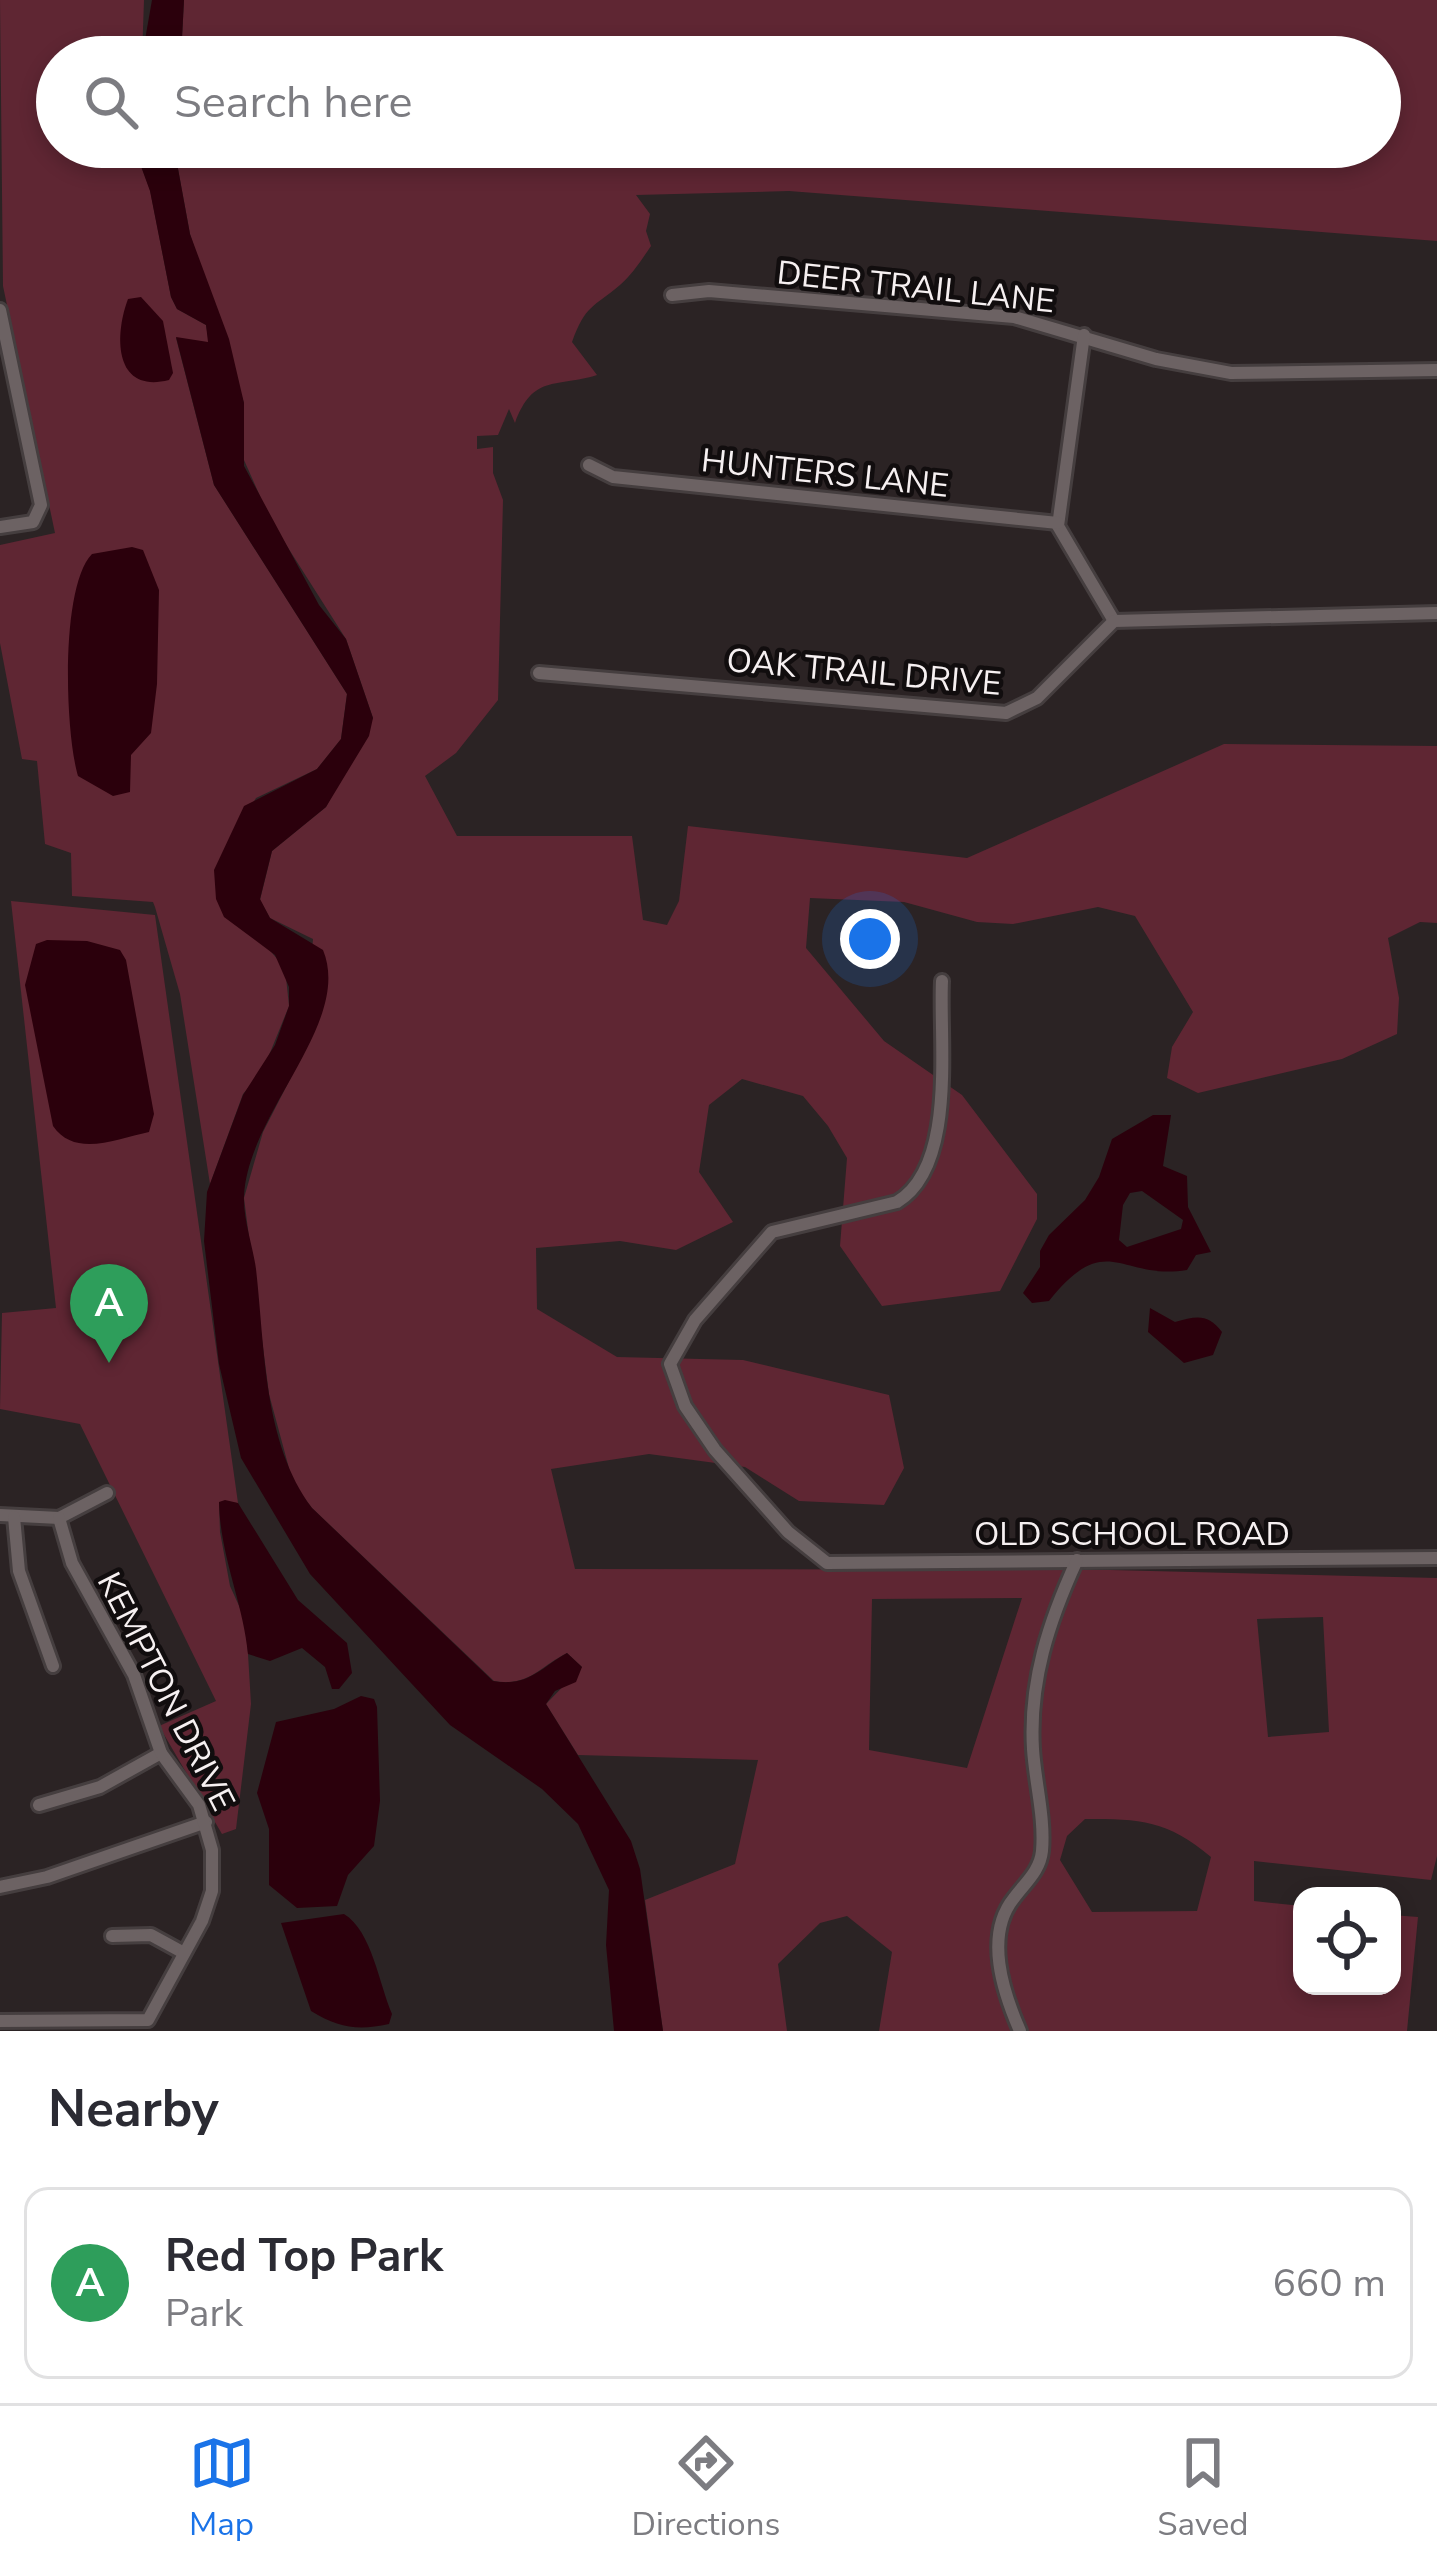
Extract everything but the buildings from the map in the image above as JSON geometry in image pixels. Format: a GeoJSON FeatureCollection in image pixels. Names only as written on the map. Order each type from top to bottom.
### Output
{"type":"FeatureCollection","features":[{"type":"Feature","properties":{"kind":"street","name":"DEER TRAIL LANE"},"geometry":{"type":"LineString","coordinates":[[671,296],[709,291],[984,314],[1084,335],[1156,359],[1231,373],[1437,370]]}},
{"type":"Feature","properties":{"kind":"street"},"geometry":{"type":"LineString","coordinates":[[0,310],[40,512],[26,525],[0,527]]}},
{"type":"Feature","properties":{"kind":"street"},"geometry":{"type":"LineString","coordinates":[[1084,335],[1058,523],[1114,621],[1437,613]]}},
{"type":"Feature","properties":{"kind":"street","name":"HUNTERS LANE"},"geometry":{"type":"LineString","coordinates":[[589,465],[613,477],[1058,523]]}},
{"type":"Feature","properties":{"kind":"street","name":"OAK TRAIL DRIVE"},"geometry":{"type":"LineString","coordinates":[[539,673],[1006,713],[1037,698],[1114,621]]}},
{"type":"Feature","properties":{"kind":"street","name":"OLD SCHOOL ROAD"},"geometry":{"type":"LineString","coordinates":[[942,981],[936,1148],[911,1190],[897,1202],[772,1232],[695,1320],[670,1364],[685,1406],[715,1450],[788,1532],[827,1563],[1437,1558]]}},
{"type":"Feature","properties":{"kind":"street"},"geometry":{"type":"LineString","coordinates":[[53,1666],[19,1571],[7,1516],[59,1518],[107,1493]]}},
{"type":"Feature","properties":{"kind":"street","name":"KEMPTON DRIVE"},"geometry":{"type":"LineString","coordinates":[[0,2021],[148,2020],[212,1891],[206,1822],[191,1790],[161,1753],[134,1675],[72,1563],[59,1518]]}},
{"type":"Feature","properties":{"kind":"street"},"geometry":{"type":"LineString","coordinates":[[1020,2031],[1000,1965],[998,1936],[1003,1914],[1040,1861],[1033,1746],[1038,1663],[1078,1561]]}},
{"type":"Feature","properties":{"kind":"street"},"geometry":{"type":"LineString","coordinates":[[39,1804],[100,1787],[161,1753]]}},
{"type":"Feature","properties":{"kind":"street"},"geometry":{"type":"LineString","coordinates":[[0,1887],[35,1881],[206,1822]]}},
{"type":"Feature","properties":{"kind":"street"},"geometry":{"type":"LineString","coordinates":[[112,1936],[151,1935],[184,1953]]}},
{"type":"Feature","properties":{"kind":"shaded area"},"geometry":{"type":"Polygon","coordinates":[[[0,0],[144,0],[143,36],[36,36],[36,168],[142,168],[171,297],[177,309],[206,325],[209,343],[176,338],[214,485],[347,694],[341,739],[317,769],[256,798],[224,850],[260,939],[285,968],[289,1006],[263,1070],[243,1094],[210,1184],[180,994],[153,902],[72,896],[71,853],[45,844],[37,761],[22,759],[0,643],[0,545],[55,533],[3,286],[0,0]]]}},
{"type":"Feature","properties":{"kind":"shaded area"},"geometry":{"type":"Polygon","coordinates":[[[152,0],[184,0],[182,36],[146,36],[152,0]]]}},
{"type":"Feature","properties":{"kind":"shaded area"},"geometry":{"type":"Polygon","coordinates":[[[184,0],[1437,0],[1437,241],[789,191],[636,195],[650,214],[646,231],[651,246],[624,281],[586,313],[572,342],[597,375],[538,390],[515,423],[509,409],[498,435],[477,436],[477,449],[493,447],[493,473],[503,500],[498,700],[456,753],[425,776],[457,836],[632,836],[643,920],[667,925],[679,901],[688,826],[967,858],[1224,744],[1437,746],[1437,923],[1420,922],[1388,938],[1399,998],[1397,1034],[1342,1059],[1198,1093],[1167,1078],[1172,1047],[1193,1012],[1135,916],[1098,907],[1013,924],[977,922],[904,902],[810,898],[806,948],[884,1041],[962,1095],[1037,1194],[1037,1219],[1000,1291],[882,1306],[840,1246],[847,1158],[828,1126],[803,1096],[742,1079],[709,1105],[699,1172],[733,1222],[676,1250],[620,1241],[536,1248],[537,1309],[617,1357],[743,1360],[889,1395],[904,1468],[884,1505],[799,1501],[745,1467],[649,1454],[551,1469],[575,1569],[1111,1570],[1437,1578],[1437,1856],[1431,1880],[1254,1861],[1254,1901],[1293,1905],[1293,1995],[1401,1995],[1401,1916],[1418,1917],[1407,2031],[879,2031],[892,1952],[847,1916],[820,1923],[778,1964],[787,2031],[663,2031],[645,1900],[735,1864],[758,1760],[578,1755],[546,1704],[582,1667],[567,1653],[525,1678],[494,1681],[312,1508],[293,1483],[269,1394],[244,1198],[263,1132],[304,1052],[313,939],[270,918],[260,900],[272,851],[326,807],[373,718],[346,639],[271,521],[244,460],[244,403],[190,234],[178,168],[1401,168],[1401,36],[182,36],[184,0]],[[1022,1598],[872,1599],[869,1750],[967,1768],[1022,1598]],[[1323,1617],[1257,1619],[1268,1737],[1329,1732],[1323,1617]],[[1085,1819],[1067,1836],[1060,1860],[1092,1912],[1197,1911],[1211,1857],[1181,1835],[1138,1821],[1085,1819]]]}},
{"type":"Feature","properties":{"kind":"shaded area"},"geometry":{"type":"Polygon","coordinates":[[[142,168],[178,168],[190,234],[229,339],[244,403],[244,466],[319,605],[346,639],[373,718],[369,736],[326,807],[272,851],[260,899],[270,918],[323,950],[328,978],[324,1007],[262,1132],[244,1196],[275,1424],[296,1482],[312,1508],[493,1681],[524,1679],[567,1653],[582,1667],[576,1682],[555,1691],[546,1704],[631,1841],[640,1869],[663,2031],[614,2031],[606,1945],[609,1890],[578,1824],[542,1789],[450,1725],[310,1574],[241,1458],[219,1364],[204,1241],[207,1192],[243,1095],[275,1045],[289,1006],[289,987],[275,955],[224,917],[216,899],[214,870],[244,806],[317,769],[341,739],[347,694],[214,485],[176,337],[208,342],[206,325],[177,309],[171,297],[142,168]]]}},
{"type":"Feature","properties":{"kind":"shaded area"},"geometry":{"type":"Polygon","coordinates":[[[141,297],[163,321],[173,373],[169,380],[137,378],[123,359],[123,314],[128,299],[141,297]]]}},
{"type":"Feature","properties":{"kind":"shaded area"},"geometry":{"type":"Polygon","coordinates":[[[132,547],[143,550],[159,590],[157,684],[151,733],[131,755],[130,792],[113,796],[78,776],[68,695],[70,627],[74,596],[92,554],[132,547]]]}},
{"type":"Feature","properties":{"kind":"shaded area"},"geometry":{"type":"Polygon","coordinates":[[[11,901],[155,915],[238,1503],[219,1502],[220,1532],[230,1586],[245,1619],[251,1704],[236,1829],[222,1834],[159,1726],[216,1701],[80,1424],[0,1409],[2,1313],[56,1308],[11,901]]]}},
{"type":"Feature","properties":{"kind":"shaded area"},"geometry":{"type":"Polygon","coordinates":[[[87,941],[120,950],[126,960],[154,1114],[149,1132],[84,1144],[62,1136],[53,1126],[25,985],[36,944],[87,941]]]}},
{"type":"Feature","properties":{"kind":"shaded area"},"geometry":{"type":"Polygon","coordinates":[[[1153,1115],[1171,1115],[1163,1166],[1187,1176],[1188,1207],[1211,1252],[1196,1255],[1187,1270],[1100,1262],[1069,1279],[1049,1301],[1032,1303],[1023,1293],[1040,1267],[1040,1251],[1049,1235],[1085,1200],[1112,1139],[1153,1115]],[[1142,1191],[1130,1193],[1123,1205],[1119,1240],[1127,1247],[1181,1229],[1183,1220],[1142,1191]]]}},
{"type":"Feature","properties":{"kind":"shaded area"},"geometry":{"type":"Polygon","coordinates":[[[1150,1308],[1175,1322],[1195,1318],[1212,1322],[1222,1332],[1213,1355],[1184,1363],[1148,1332],[1150,1308]]]}},
{"type":"Feature","properties":{"kind":"shaded area"},"geometry":{"type":"Polygon","coordinates":[[[219,1502],[238,1503],[298,1600],[347,1643],[352,1673],[339,1689],[332,1689],[325,1667],[302,1648],[270,1661],[248,1654],[220,1522],[219,1502]]]}},
{"type":"Feature","properties":{"kind":"shaded area"},"geometry":{"type":"Polygon","coordinates":[[[361,1696],[374,1699],[377,1707],[380,1801],[374,1846],[348,1875],[337,1906],[297,1908],[269,1885],[269,1829],[257,1793],[276,1722],[334,1709],[361,1696]]]}},
{"type":"Feature","properties":{"kind":"shaded area"},"geometry":{"type":"Polygon","coordinates":[[[344,1914],[368,1945],[392,2014],[389,2024],[349,2026],[311,2011],[281,1923],[344,1914]]]}},
{"type":"Feature","properties":{"kind":"place","name":"Red Top Park"},"geometry":{"type":"Point","coordinates":[109,1363]}}]}
